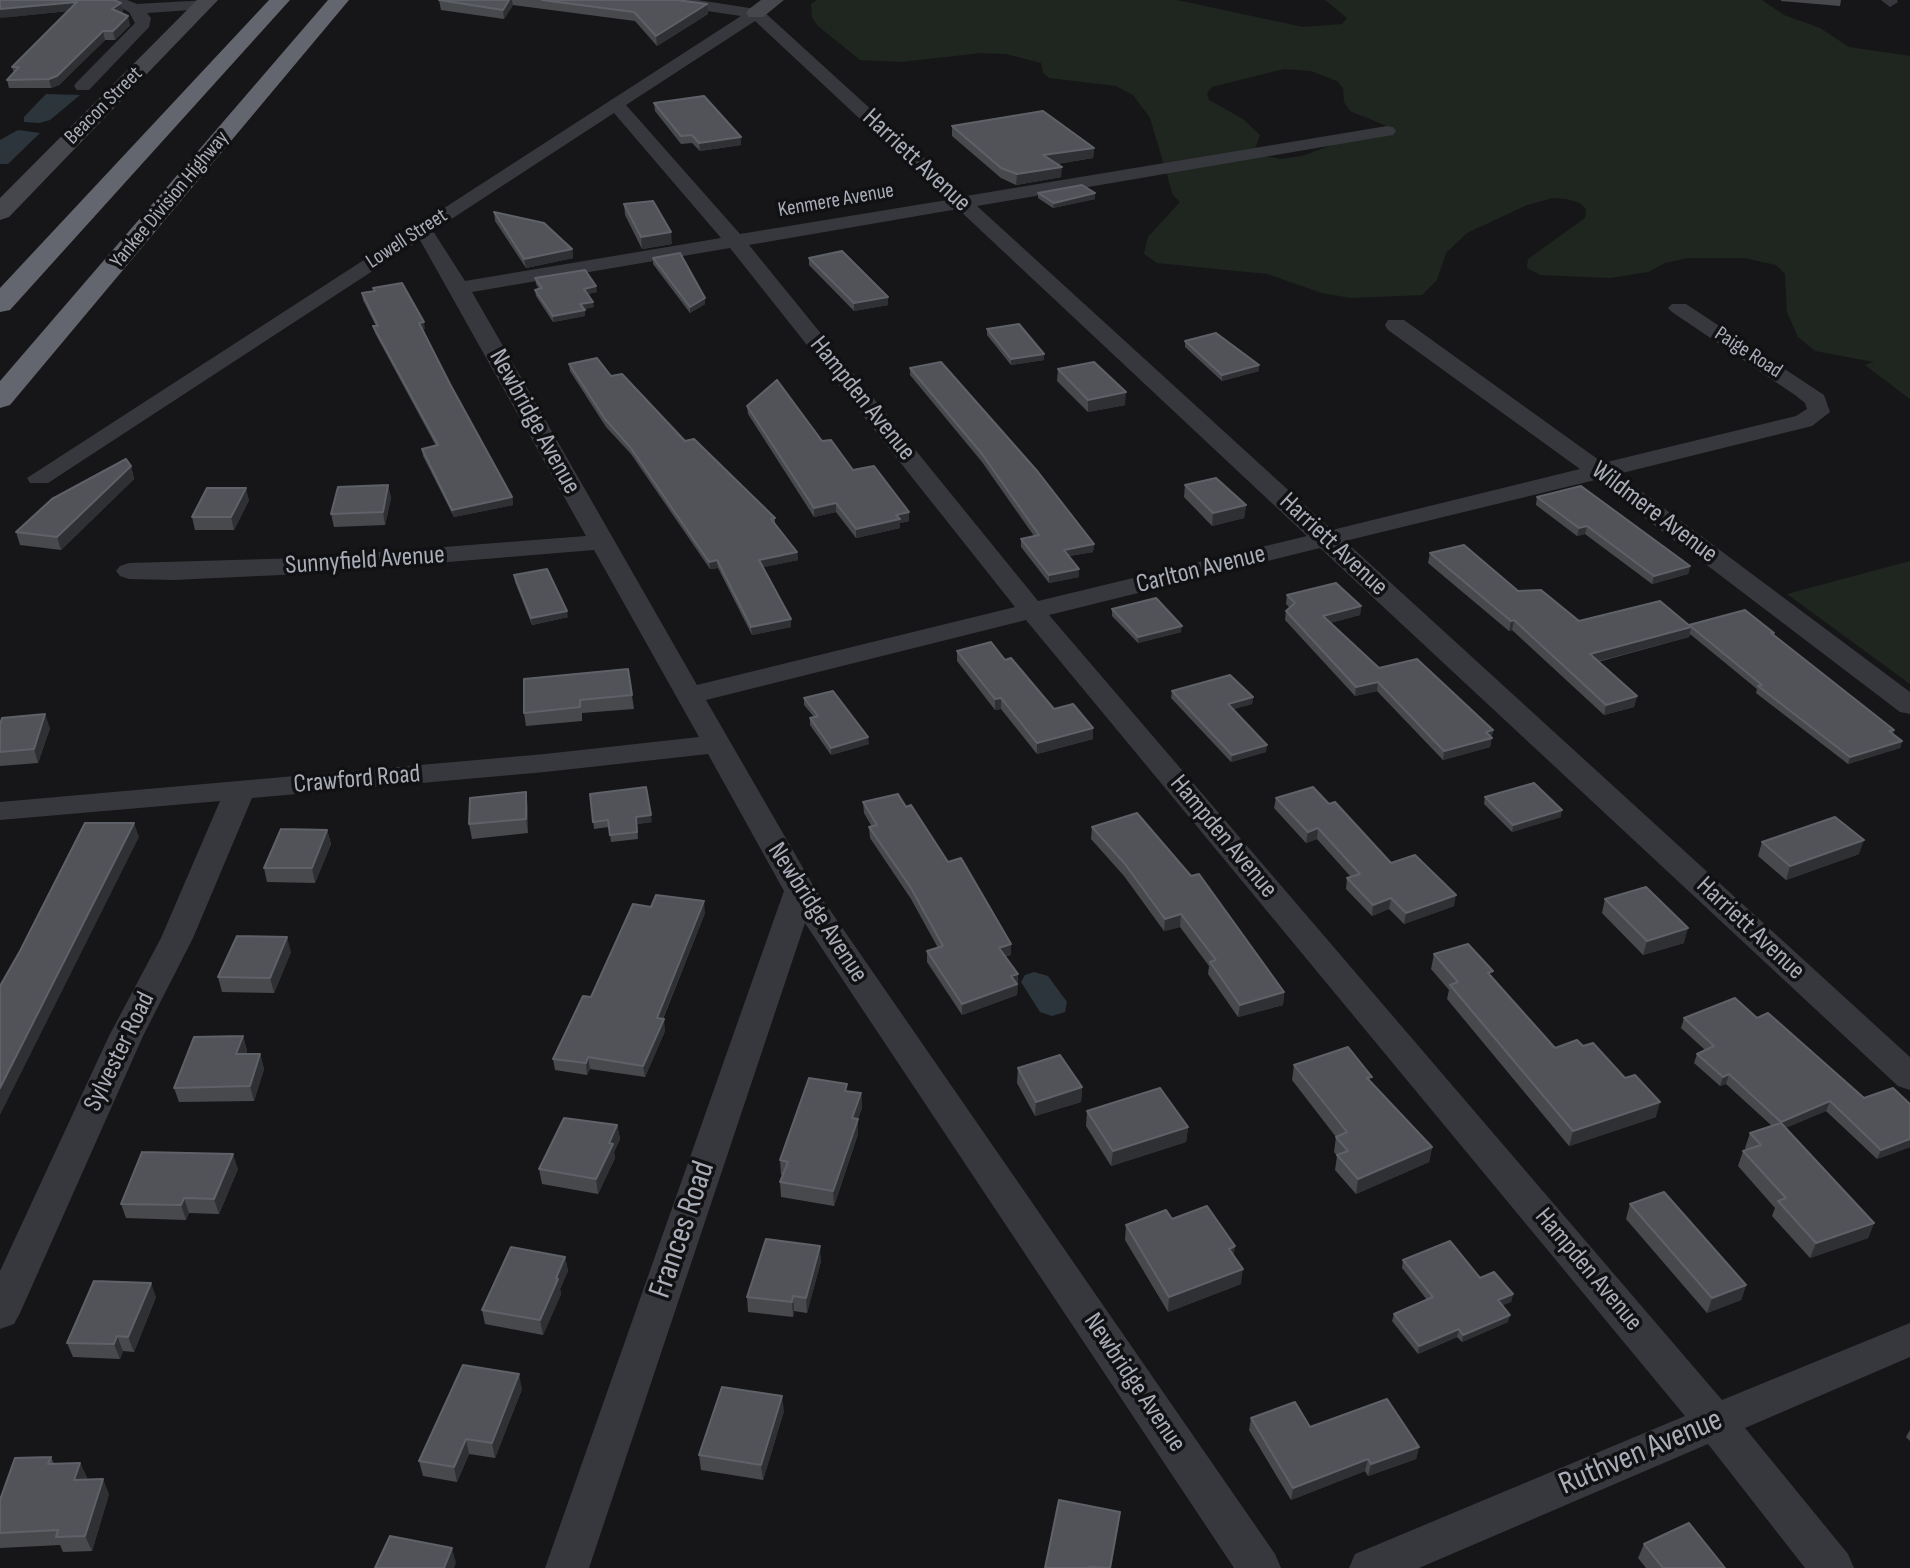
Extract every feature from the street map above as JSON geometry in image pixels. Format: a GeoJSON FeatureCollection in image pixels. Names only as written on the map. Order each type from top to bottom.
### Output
{"type":"FeatureCollection","features":[{"type":"Feature","properties":{"kind":"highway","name":"Yankee Division Highway"},"geometry":{"type":"LineString","coordinates":[[0,304],[280,0]]}},
{"type":"Feature","properties":{"kind":"highway","name":"Yankee Division Highway"},"geometry":{"type":"LineString","coordinates":[[0,399],[339,0]]}},
{"type":"Feature","properties":{"kind":"street"},"geometry":{"type":"LineString","coordinates":[[83,86],[141,29],[143,18],[135,9],[114,0]]}},
{"type":"Feature","properties":{"kind":"street"},"geometry":{"type":"LineString","coordinates":[[666,0],[765,6]]}},
{"type":"Feature","properties":{"kind":"street"},"geometry":{"type":"LineString","coordinates":[[135,9],[206,2]]}},
{"type":"Feature","properties":{"kind":"street","name":"Beacon Street"},"geometry":{"type":"LineString","coordinates":[[0,212],[206,2]]}},
{"type":"Feature","properties":{"kind":"street","name":"Lowell Street"},"geometry":{"type":"LineString","coordinates":[[39,478],[765,6]]}},
{"type":"Feature","properties":{"kind":"street","name":"Harriett Avenue"},"geometry":{"type":"LineString","coordinates":[[765,6],[961,202],[1910,1077]]}},
{"type":"Feature","properties":{"kind":"street","name":"Hampden Avenue"},"geometry":{"type":"LineString","coordinates":[[615,104],[735,241],[1032,611],[1715,1422],[1832,1568]]}},
{"type":"Feature","properties":{"kind":"street","name":"Kenmere Avenue"},"geometry":{"type":"LineString","coordinates":[[459,288],[1387,131]]}},
{"type":"Feature","properties":{"kind":"street","name":"Newbridge Avenue"},"geometry":{"type":"LineString","coordinates":[[421,230],[430,239],[459,288],[800,891],[1259,1568]]}},
{"type":"Feature","properties":{"kind":"street","name":"Paige Road"},"geometry":{"type":"LineString","coordinates":[[1678,308],[1816,400]]}},
{"type":"Feature","properties":{"kind":"street","name":"Wildmere Avenue"},"geometry":{"type":"LineString","coordinates":[[1396,325],[1600,472],[1910,706]]}},
{"type":"Feature","properties":{"kind":"street","name":"Carlton Avenue"},"geometry":{"type":"LineString","coordinates":[[690,695],[1804,421],[1819,412],[1816,400]]}},
{"type":"Feature","properties":{"kind":"street","name":"Sunnyfield Avenue"},"geometry":{"type":"LineString","coordinates":[[129,571],[173,572],[302,566],[601,542]]}},
{"type":"Feature","properties":{"kind":"street","name":"Crawford Road"},"geometry":{"type":"LineString","coordinates":[[0,811],[715,744]]}},
{"type":"Feature","properties":{"kind":"street","name":"Sylvester Road"},"geometry":{"type":"LineString","coordinates":[[0,1313],[120,1049],[177,938],[240,790]]}},
{"type":"Feature","properties":{"kind":"street","name":"Frances Road"},"geometry":{"type":"LineString","coordinates":[[567,1568],[800,891]]}},
{"type":"Feature","properties":{"kind":"street","name":"Ruthven Avenue"},"geometry":{"type":"LineString","coordinates":[[1371,1568],[1910,1339]]}},
{"type":"Feature","properties":{"kind":"shaded area"},"geometry":{"type":"Polygon","coordinates":[[[817,0],[1177,0],[1303,27],[1342,24],[1347,18],[1325,0],[1762,0],[1784,15],[1820,28],[1849,47],[1910,56],[1910,399],[1865,365],[1874,362],[1815,351],[1798,337],[1787,312],[1785,274],[1776,265],[1744,258],[1688,258],[1665,263],[1648,272],[1610,278],[1540,275],[1527,268],[1528,259],[1585,218],[1586,209],[1580,203],[1567,199],[1553,198],[1527,205],[1467,233],[1446,253],[1437,280],[1422,295],[1351,298],[1322,293],[1267,274],[1157,263],[1144,254],[1148,237],[1180,202],[1173,195],[1150,118],[1133,95],[1116,86],[1049,78],[1043,73],[1041,63],[1006,54],[981,53],[901,62],[860,60],[818,26],[812,17],[811,4],[817,0]],[[1284,69],[1212,87],[1207,93],[1209,100],[1243,119],[1260,135],[1253,154],[1281,159],[1302,156],[1335,144],[1394,134],[1394,129],[1350,111],[1344,102],[1343,88],[1337,81],[1311,71],[1284,69]]]}},
{"type":"Feature","properties":{"kind":"shaded area"},"geometry":{"type":"Polygon","coordinates":[[[46,94],[80,95],[50,120],[39,123],[24,122],[24,117],[46,94]]]}},
{"type":"Feature","properties":{"kind":"shaded area"},"geometry":{"type":"Polygon","coordinates":[[[18,130],[40,133],[8,164],[0,164],[0,140],[18,130]]]}},
{"type":"Feature","properties":{"kind":"shaded area"},"geometry":{"type":"Polygon","coordinates":[[[1910,561],[1910,684],[1787,594],[1910,561]]]}},
{"type":"Feature","properties":{"kind":"shaded area"},"geometry":{"type":"Polygon","coordinates":[[[1034,972],[1048,976],[1067,1002],[1065,1012],[1052,1016],[1040,1012],[1021,982],[1025,975],[1034,972]]]}},
{"type":"Feature","properties":{"kind":"building"},"geometry":{"type":"Polygon","coordinates":[[[0,0],[114,0],[121,3],[112,9],[128,16],[113,31],[103,31],[57,76],[49,79],[7,80],[19,67],[12,67],[77,2],[0,9],[0,0]]]}},
{"type":"Feature","properties":{"kind":"building"},"geometry":{"type":"Polygon","coordinates":[[[439,0],[509,0],[503,10],[439,0]]]}},
{"type":"Feature","properties":{"kind":"building"},"geometry":{"type":"Polygon","coordinates":[[[542,0],[677,0],[707,4],[656,36],[634,12],[542,0]]]}},
{"type":"Feature","properties":{"kind":"building"},"geometry":{"type":"Polygon","coordinates":[[[704,96],[741,137],[699,143],[692,135],[681,136],[654,103],[704,96]]]}},
{"type":"Feature","properties":{"kind":"building"},"geometry":{"type":"Polygon","coordinates":[[[1043,111],[1094,148],[1043,155],[1062,167],[1017,174],[1001,168],[952,126],[1043,111]]]}},
{"type":"Feature","properties":{"kind":"building"},"geometry":{"type":"Polygon","coordinates":[[[1082,185],[1095,193],[1054,203],[1038,193],[1082,185]]]}},
{"type":"Feature","properties":{"kind":"building"},"geometry":{"type":"Polygon","coordinates":[[[653,201],[671,232],[641,237],[624,204],[653,201]]]}},
{"type":"Feature","properties":{"kind":"building"},"geometry":{"type":"Polygon","coordinates":[[[494,212],[544,223],[572,249],[524,259],[494,212]]]}},
{"type":"Feature","properties":{"kind":"building"},"geometry":{"type":"Polygon","coordinates":[[[842,251],[888,297],[854,303],[809,258],[842,251]]]}},
{"type":"Feature","properties":{"kind":"building"},"geometry":{"type":"Polygon","coordinates":[[[680,253],[705,298],[690,307],[653,258],[680,253]]]}},
{"type":"Feature","properties":{"kind":"building"},"geometry":{"type":"Polygon","coordinates":[[[585,270],[596,286],[584,289],[593,302],[580,304],[585,310],[553,316],[535,290],[542,288],[535,278],[585,270]]]}},
{"type":"Feature","properties":{"kind":"building"},"geometry":{"type":"Polygon","coordinates":[[[402,283],[424,322],[419,323],[450,384],[512,497],[452,510],[422,449],[438,445],[373,326],[378,326],[362,293],[375,291],[373,288],[402,283]]]}},
{"type":"Feature","properties":{"kind":"building"},"geometry":{"type":"Polygon","coordinates":[[[1019,324],[1044,354],[1011,359],[987,329],[1019,324]]]}},
{"type":"Feature","properties":{"kind":"building"},"geometry":{"type":"Polygon","coordinates":[[[1216,333],[1259,365],[1222,375],[1185,341],[1216,333]]]}},
{"type":"Feature","properties":{"kind":"building"},"geometry":{"type":"Polygon","coordinates":[[[597,358],[611,376],[622,374],[685,441],[694,439],[775,518],[771,519],[797,552],[759,560],[791,619],[751,627],[717,560],[709,562],[630,447],[605,419],[569,364],[597,358]]]}},
{"type":"Feature","properties":{"kind":"building"},"geometry":{"type":"Polygon","coordinates":[[[941,362],[1038,472],[1094,544],[1064,550],[1079,569],[1049,575],[1021,539],[1039,535],[982,454],[910,368],[941,362]]]}},
{"type":"Feature","properties":{"kind":"building"},"geometry":{"type":"Polygon","coordinates":[[[1094,362],[1126,392],[1088,400],[1058,369],[1094,362]]]}},
{"type":"Feature","properties":{"kind":"building"},"geometry":{"type":"Polygon","coordinates":[[[777,380],[822,441],[831,440],[853,470],[874,466],[909,512],[896,515],[900,519],[856,529],[836,503],[814,508],[747,406],[777,380]]]}},
{"type":"Feature","properties":{"kind":"building"},"geometry":{"type":"Polygon","coordinates":[[[126,459],[131,466],[57,537],[16,532],[52,499],[126,459]]]}},
{"type":"Feature","properties":{"kind":"building"},"geometry":{"type":"Polygon","coordinates":[[[1216,478],[1246,505],[1213,513],[1185,485],[1216,478]]]}},
{"type":"Feature","properties":{"kind":"building"},"geometry":{"type":"Polygon","coordinates":[[[388,485],[383,512],[331,514],[338,487],[388,485]]]}},
{"type":"Feature","properties":{"kind":"building"},"geometry":{"type":"Polygon","coordinates":[[[1581,486],[1690,566],[1654,576],[1587,526],[1579,528],[1537,497],[1581,486]]]}},
{"type":"Feature","properties":{"kind":"building"},"geometry":{"type":"Polygon","coordinates":[[[207,488],[246,488],[231,517],[192,517],[207,488]]]}},
{"type":"Feature","properties":{"kind":"building"},"geometry":{"type":"Polygon","coordinates":[[[1464,545],[1518,591],[1541,590],[1579,621],[1660,601],[1691,627],[1590,654],[1637,696],[1606,705],[1514,620],[1511,621],[1430,553],[1464,545]]]}},
{"type":"Feature","properties":{"kind":"building"},"geometry":{"type":"Polygon","coordinates":[[[547,569],[567,611],[531,618],[514,575],[547,569]]]}},
{"type":"Feature","properties":{"kind":"building"},"geometry":{"type":"Polygon","coordinates":[[[1336,583],[1361,606],[1323,616],[1379,668],[1417,659],[1493,730],[1486,732],[1492,738],[1444,751],[1378,682],[1356,687],[1286,611],[1295,603],[1287,595],[1336,583]]]}},
{"type":"Feature","properties":{"kind":"building"},"geometry":{"type":"Polygon","coordinates":[[[1156,598],[1182,626],[1138,637],[1112,609],[1156,598]]]}},
{"type":"Feature","properties":{"kind":"building"},"geometry":{"type":"Polygon","coordinates":[[[1745,610],[1894,730],[1889,731],[1902,741],[1850,757],[1758,686],[1762,685],[1689,625],[1745,610]]]}},
{"type":"Feature","properties":{"kind":"building"},"geometry":{"type":"Polygon","coordinates":[[[991,642],[1005,660],[1011,658],[1054,709],[1073,704],[1093,728],[1037,743],[1001,698],[995,699],[957,651],[991,642]]]}},
{"type":"Feature","properties":{"kind":"building"},"geometry":{"type":"Polygon","coordinates":[[[628,669],[632,695],[580,700],[580,707],[524,713],[524,679],[628,669]]]}},
{"type":"Feature","properties":{"kind":"building"},"geometry":{"type":"Polygon","coordinates":[[[1230,675],[1253,697],[1228,704],[1267,745],[1232,755],[1172,691],[1230,675]]]}},
{"type":"Feature","properties":{"kind":"building"},"geometry":{"type":"Polygon","coordinates":[[[833,691],[868,737],[831,748],[810,718],[818,716],[804,698],[833,691]]]}},
{"type":"Feature","properties":{"kind":"building"},"geometry":{"type":"Polygon","coordinates":[[[45,714],[34,749],[0,752],[2,718],[45,714]]]}},
{"type":"Feature","properties":{"kind":"building"},"geometry":{"type":"Polygon","coordinates":[[[1534,783],[1562,810],[1513,825],[1485,797],[1534,783]]]}},
{"type":"Feature","properties":{"kind":"building"},"geometry":{"type":"Polygon","coordinates":[[[646,787],[651,815],[636,817],[637,832],[610,835],[608,820],[593,822],[590,794],[646,787]]]}},
{"type":"Feature","properties":{"kind":"building"},"geometry":{"type":"Polygon","coordinates":[[[1313,787],[1329,804],[1335,802],[1391,863],[1415,855],[1456,895],[1406,913],[1391,898],[1373,905],[1347,878],[1360,874],[1318,828],[1308,832],[1276,798],[1313,787]]]}},
{"type":"Feature","properties":{"kind":"building"},"geometry":{"type":"Polygon","coordinates":[[[526,792],[526,819],[469,824],[470,798],[526,792]]]}},
{"type":"Feature","properties":{"kind":"building"},"geometry":{"type":"Polygon","coordinates":[[[898,794],[906,807],[911,805],[948,862],[961,858],[1011,944],[999,948],[1018,974],[1011,976],[1017,984],[962,1004],[927,951],[943,946],[911,888],[869,827],[877,825],[863,802],[898,794]]]}},
{"type":"Feature","properties":{"kind":"building"},"geometry":{"type":"Polygon","coordinates":[[[1137,813],[1191,876],[1199,874],[1284,992],[1240,1005],[1210,962],[1216,960],[1181,914],[1165,919],[1125,864],[1092,827],[1137,813]]]}},
{"type":"Feature","properties":{"kind":"building"},"geometry":{"type":"Polygon","coordinates":[[[1835,817],[1864,840],[1790,866],[1762,842],[1835,817]]]}},
{"type":"Feature","properties":{"kind":"building"},"geometry":{"type":"Polygon","coordinates":[[[85,823],[134,823],[0,1088],[0,986],[85,823]]]}},
{"type":"Feature","properties":{"kind":"building"},"geometry":{"type":"Polygon","coordinates":[[[281,829],[327,830],[312,868],[264,868],[281,829]]]}},
{"type":"Feature","properties":{"kind":"building"},"geometry":{"type":"Polygon","coordinates":[[[1646,887],[1688,928],[1647,941],[1605,899],[1646,887]]]}},
{"type":"Feature","properties":{"kind":"building"},"geometry":{"type":"Polygon","coordinates":[[[656,895],[704,901],[657,1018],[664,1019],[643,1066],[588,1057],[586,1063],[553,1059],[583,996],[591,997],[633,904],[651,907],[656,895]]]}},
{"type":"Feature","properties":{"kind":"building"},"geometry":{"type":"Polygon","coordinates":[[[237,936],[287,937],[270,978],[218,977],[237,936]]]}},
{"type":"Feature","properties":{"kind":"building"},"geometry":{"type":"Polygon","coordinates":[[[1468,944],[1493,971],[1488,973],[1555,1048],[1577,1040],[1583,1046],[1593,1043],[1625,1078],[1635,1075],[1660,1102],[1573,1131],[1450,985],[1458,982],[1434,954],[1468,944]]]}},
{"type":"Feature","properties":{"kind":"building"},"geometry":{"type":"Polygon","coordinates":[[[1735,998],[1757,1018],[1768,1013],[1864,1098],[1893,1088],[1910,1104],[1910,1139],[1881,1150],[1830,1101],[1781,1122],[1729,1074],[1723,1077],[1697,1054],[1714,1046],[1684,1018],[1735,998]]]}},
{"type":"Feature","properties":{"kind":"building"},"geometry":{"type":"Polygon","coordinates":[[[243,1036],[236,1054],[260,1054],[250,1086],[174,1088],[194,1037],[243,1036]]]}},
{"type":"Feature","properties":{"kind":"building"},"geometry":{"type":"Polygon","coordinates":[[[1348,1047],[1372,1077],[1367,1078],[1432,1147],[1358,1179],[1337,1155],[1348,1151],[1336,1137],[1347,1132],[1294,1065],[1348,1047]]]}},
{"type":"Feature","properties":{"kind":"building"},"geometry":{"type":"Polygon","coordinates":[[[1060,1055],[1082,1087],[1036,1102],[1018,1068],[1060,1055]]]}},
{"type":"Feature","properties":{"kind":"building"},"geometry":{"type":"Polygon","coordinates":[[[809,1078],[847,1084],[845,1091],[861,1093],[852,1118],[858,1119],[833,1191],[780,1182],[788,1162],[780,1160],[809,1078]]]}},
{"type":"Feature","properties":{"kind":"building"},"geometry":{"type":"Polygon","coordinates":[[[1160,1088],[1188,1127],[1113,1151],[1087,1111],[1160,1088]]]}},
{"type":"Feature","properties":{"kind":"building"},"geometry":{"type":"Polygon","coordinates":[[[564,1118],[617,1125],[609,1143],[613,1144],[596,1179],[539,1169],[564,1118]]]}},
{"type":"Feature","properties":{"kind":"building"},"geometry":{"type":"Polygon","coordinates":[[[1781,1123],[1874,1223],[1816,1243],[1778,1201],[1786,1198],[1743,1151],[1761,1145],[1750,1133],[1781,1123]]]}},
{"type":"Feature","properties":{"kind":"building"},"geometry":{"type":"Polygon","coordinates":[[[142,1152],[233,1154],[214,1199],[184,1198],[181,1205],[121,1204],[142,1152]]]}},
{"type":"Feature","properties":{"kind":"building"},"geometry":{"type":"Polygon","coordinates":[[[1664,1192],[1746,1285],[1712,1298],[1630,1204],[1664,1192]]]}},
{"type":"Feature","properties":{"kind":"building"},"geometry":{"type":"Polygon","coordinates":[[[1207,1206],[1235,1246],[1229,1249],[1243,1269],[1169,1297],[1126,1225],[1166,1210],[1172,1219],[1207,1206]]]}},
{"type":"Feature","properties":{"kind":"building"},"geometry":{"type":"Polygon","coordinates":[[[766,1239],[820,1246],[806,1298],[793,1296],[792,1302],[747,1297],[766,1239]]]}},
{"type":"Feature","properties":{"kind":"building"},"geometry":{"type":"Polygon","coordinates":[[[1450,1241],[1480,1278],[1494,1272],[1513,1294],[1498,1300],[1510,1315],[1463,1335],[1459,1329],[1419,1346],[1394,1314],[1433,1297],[1403,1260],[1450,1241]]]}},
{"type":"Feature","properties":{"kind":"building"},"geometry":{"type":"Polygon","coordinates":[[[511,1247],[565,1257],[540,1320],[482,1310],[511,1247]]]}},
{"type":"Feature","properties":{"kind":"building"},"geometry":{"type":"Polygon","coordinates":[[[94,1281],[151,1283],[128,1337],[117,1336],[114,1344],[67,1343],[94,1281]]]}},
{"type":"Feature","properties":{"kind":"building"},"geometry":{"type":"Polygon","coordinates":[[[463,1365],[519,1374],[492,1443],[466,1439],[454,1467],[419,1461],[463,1365]]]}},
{"type":"Feature","properties":{"kind":"building"},"geometry":{"type":"Polygon","coordinates":[[[722,1387],[782,1396],[761,1465],[699,1455],[722,1387]]]}},
{"type":"Feature","properties":{"kind":"building"},"geometry":{"type":"Polygon","coordinates":[[[1387,1399],[1419,1447],[1371,1464],[1368,1459],[1293,1488],[1251,1418],[1295,1402],[1310,1427],[1387,1399]]]}},
{"type":"Feature","properties":{"kind":"building"},"geometry":{"type":"Polygon","coordinates":[[[51,1457],[48,1464],[80,1463],[74,1480],[103,1479],[85,1536],[56,1537],[58,1530],[0,1533],[0,1500],[15,1458],[51,1457]]]}},
{"type":"Feature","properties":{"kind":"building"},"geometry":{"type":"Polygon","coordinates":[[[1059,1500],[1120,1512],[1110,1568],[1045,1568],[1059,1500]]]}},
{"type":"Feature","properties":{"kind":"building"},"geometry":{"type":"Polygon","coordinates":[[[1689,1523],[1725,1568],[1663,1568],[1644,1544],[1689,1523]]]}},
{"type":"Feature","properties":{"kind":"building"},"geometry":{"type":"Polygon","coordinates":[[[390,1536],[452,1548],[444,1568],[375,1568],[390,1536]]]}}]}
